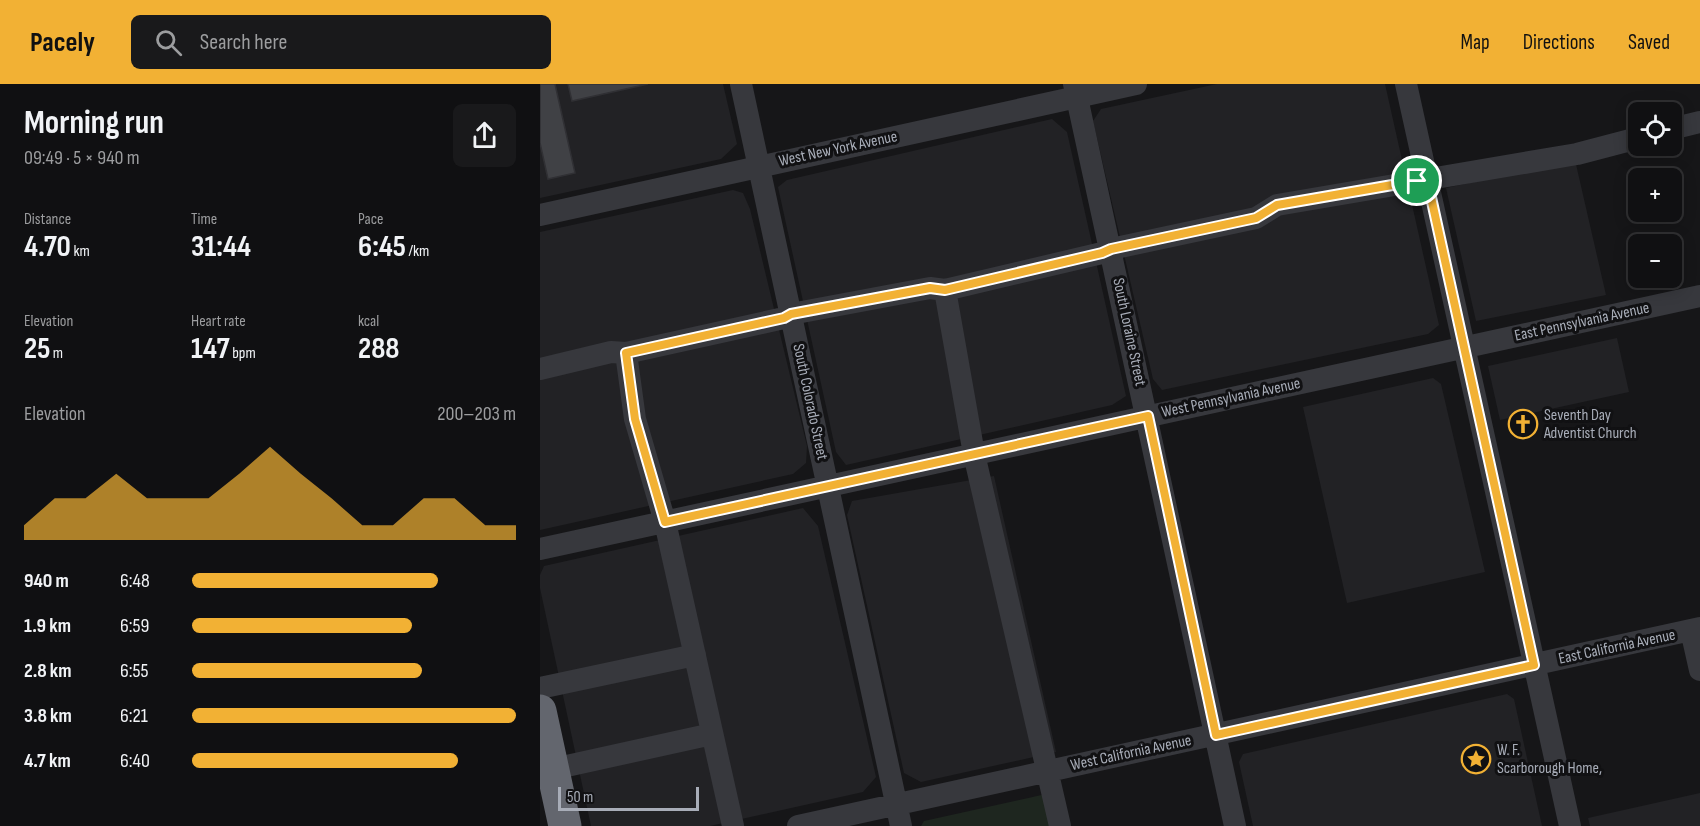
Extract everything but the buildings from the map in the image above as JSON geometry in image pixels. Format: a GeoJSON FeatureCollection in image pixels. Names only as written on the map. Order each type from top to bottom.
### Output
{"type":"FeatureCollection","features":[{"type":"Feature","properties":{"kind":"highway"},"geometry":{"type":"LineString","coordinates":[[540,711],[565,826]]}},
{"type":"Feature","properties":{"kind":"street","name":"South Colorado Street"},"geometry":{"type":"LineString","coordinates":[[741,84],[899,815]]}},
{"type":"Feature","properties":{"kind":"street","name":"West New York Avenue"},"geometry":{"type":"LineString","coordinates":[[540,215],[758,167],[1076,90],[1136,84]]}},
{"type":"Feature","properties":{"kind":"street"},"geometry":{"type":"LineString","coordinates":[[1406,84],[1570,826]]}},
{"type":"Feature","properties":{"kind":"street","name":"South Loraine Street"},"geometry":{"type":"LineString","coordinates":[[1076,90],[1235,826]]}},
{"type":"Feature","properties":{"kind":"street"},"geometry":{"type":"LineString","coordinates":[[1682,126],[1700,122]]}},
{"type":"Feature","properties":{"kind":"street"},"geometry":{"type":"LineString","coordinates":[[540,369],[611,352],[626,353],[784,318],[791,314],[930,288],[945,290],[1111,249],[1256,218],[1277,205],[1577,154],[1628,141]]}},
{"type":"Feature","properties":{"kind":"street"},"geometry":{"type":"LineString","coordinates":[[945,290],[974,454],[1060,826]]}},
{"type":"Feature","properties":{"kind":"street","name":"East Pennsylvania Avenue"},"geometry":{"type":"LineString","coordinates":[[1464,348],[1700,296]]}},
{"type":"Feature","properties":{"kind":"street","name":"West Pennsylvania Avenue"},"geometry":{"type":"LineString","coordinates":[[540,549],[1464,348]]}},
{"type":"Feature","properties":{"kind":"street"},"geometry":{"type":"LineString","coordinates":[[626,353],[635,419],[665,522],[733,826]]}},
{"type":"Feature","properties":{"kind":"street"},"geometry":{"type":"LineString","coordinates":[[1695,629],[1700,670]]}},
{"type":"Feature","properties":{"kind":"street","name":"East California Avenue"},"geometry":{"type":"LineString","coordinates":[[1534,665],[1695,629]]}},
{"type":"Feature","properties":{"kind":"street"},"geometry":{"type":"LineString","coordinates":[[540,688],[694,655]]}},
{"type":"Feature","properties":{"kind":"street","name":"West California Avenue"},"geometry":{"type":"LineString","coordinates":[[798,826],[899,815],[1047,772],[1534,665]]}},
{"type":"Feature","properties":{"kind":"street"},"geometry":{"type":"LineString","coordinates":[[553,769],[712,734]]}},
{"type":"Feature","properties":{"kind":"shaded area"},"geometry":{"type":"Polygon","coordinates":[[[540,84],[723,84],[737,144],[721,159],[540,198],[540,84]]]}},
{"type":"Feature","properties":{"kind":"shaded area"},"geometry":{"type":"Polygon","coordinates":[[[1217,84],[1385,84],[1439,325],[1428,334],[1162,390],[1153,379],[1093,121],[1101,109],[1217,84]]]}},
{"type":"Feature","properties":{"kind":"shaded area"},"geometry":{"type":"Polygon","coordinates":[[[1052,119],[1067,132],[1126,396],[1112,405],[846,465],[836,452],[778,187],[787,180],[1052,119]]]}},
{"type":"Feature","properties":{"kind":"shaded area"},"geometry":{"type":"Polygon","coordinates":[[[1575,160],[1606,295],[1476,321],[1446,188],[1575,160]]]}},
{"type":"Feature","properties":{"kind":"shaded area"},"geometry":{"type":"Polygon","coordinates":[[[733,190],[743,193],[750,209],[807,446],[806,463],[793,474],[540,530],[540,232],[733,190]]]}},
{"type":"Feature","properties":{"kind":"shaded area"},"geometry":{"type":"Polygon","coordinates":[[[1617,338],[1629,392],[1500,420],[1488,366],[1617,338]]]}},
{"type":"Feature","properties":{"kind":"shaded area"},"geometry":{"type":"Polygon","coordinates":[[[1433,378],[1441,384],[1485,572],[1347,603],[1303,407],[1433,378]]]}},
{"type":"Feature","properties":{"kind":"shaded area"},"geometry":{"type":"Polygon","coordinates":[[[994,476],[1056,752],[921,782],[904,773],[847,515],[852,501],[994,476]]]}},
{"type":"Feature","properties":{"kind":"shaded area"},"geometry":{"type":"Polygon","coordinates":[[[803,508],[818,526],[876,777],[863,792],[710,826],[591,826],[540,588],[540,575],[544,566],[803,508]]]}},
{"type":"Feature","properties":{"kind":"shaded area"},"geometry":{"type":"Polygon","coordinates":[[[1507,694],[1514,699],[1542,826],[1253,826],[1239,762],[1243,754],[1507,694]]]}},
{"type":"Feature","properties":{"kind":"shaded area"},"geometry":{"type":"Polygon","coordinates":[[[1700,793],[1700,826],[1590,826],[1588,818],[1700,793]]]}},
{"type":"Feature","properties":{"kind":"shaded area"},"geometry":{"type":"Polygon","coordinates":[[[1046,794],[1053,826],[921,826],[924,821],[1046,794]]]}},
{"type":"Feature","properties":{"kind":"place","name":"Seventh Day Adventist Church"},"geometry":{"type":"Point","coordinates":[1523,424]}},
{"type":"Feature","properties":{"kind":"place","name":"W. F. Scarborough Home,"},"geometry":{"type":"Point","coordinates":[1476,759]}},
{"type":"Feature","properties":{"kind":"route"},"geometry":{"type":"LineString","coordinates":[[1427,179],[1534,665],[1216,735],[1148,416],[665,522],[635,419],[626,353],[784,318],[791,314],[930,288],[945,290],[1111,249],[1256,218],[1277,205],[1417,181],[1427,179]]}}]}
